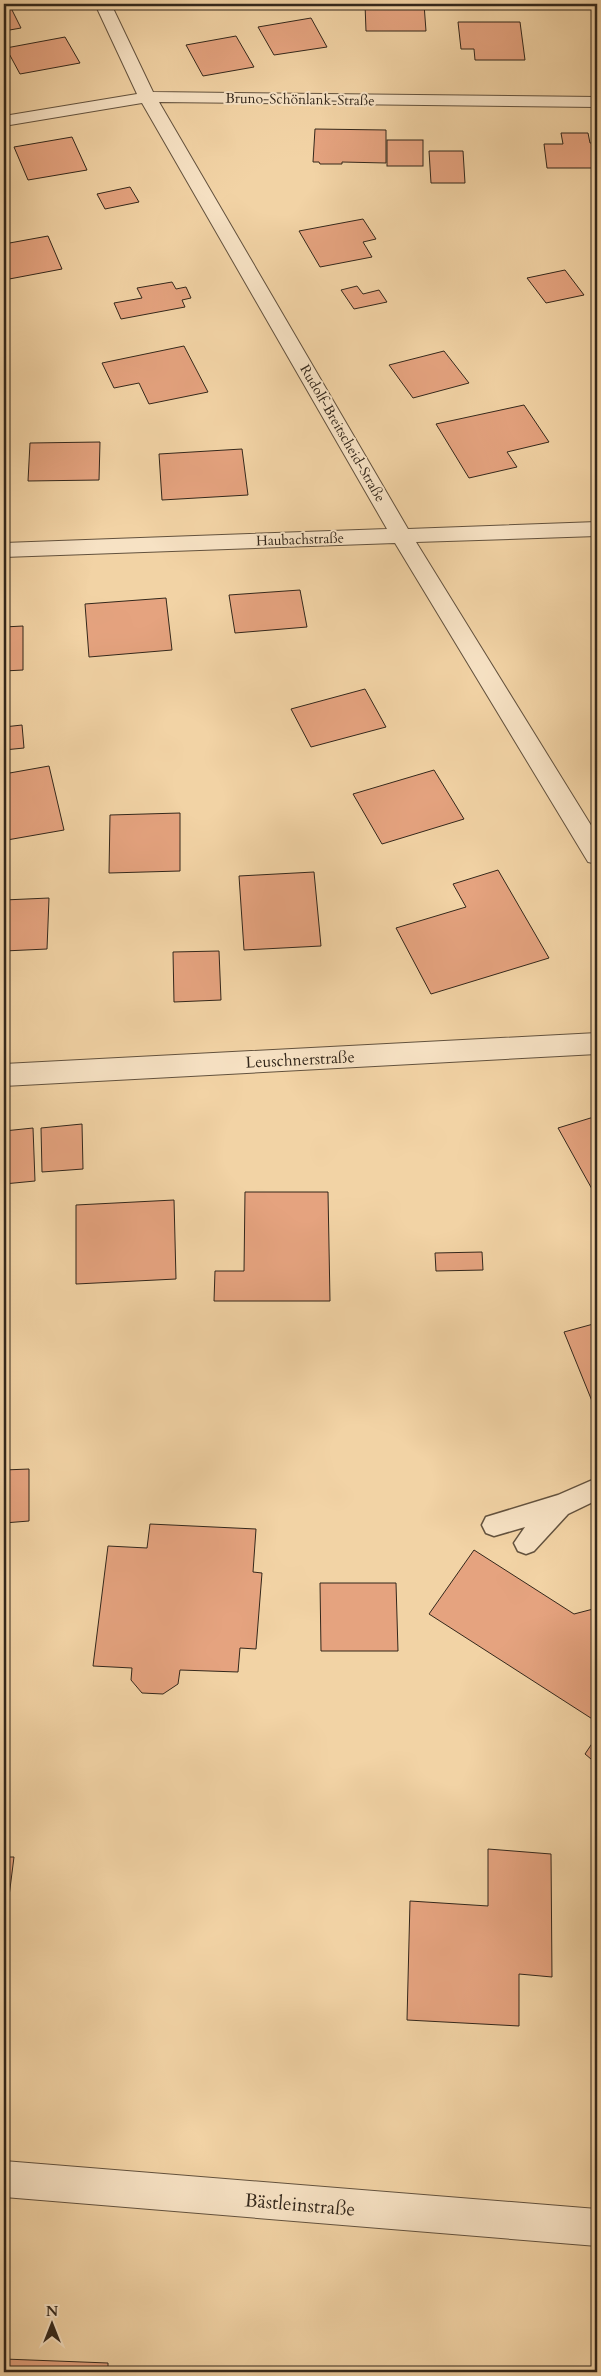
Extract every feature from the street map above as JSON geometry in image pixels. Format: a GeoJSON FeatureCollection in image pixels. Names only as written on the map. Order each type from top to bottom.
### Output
{"type":"FeatureCollection","features":[{"type":"Feature","properties":{"kind":"street","name":"Rudolf-Breitscheid-Straße"},"geometry":{"type":"LineString","coordinates":[[103,4],[147,97],[402,535],[597,855]]}},
{"type":"Feature","properties":{"kind":"street","name":"Bruno-Schönlank-Straße"},"geometry":{"type":"LineString","coordinates":[[4,121],[147,97],[597,102]]}},
{"type":"Feature","properties":{"kind":"street","name":"Haubachstraße"},"geometry":{"type":"LineString","coordinates":[[4,550],[597,529]]}},
{"type":"Feature","properties":{"kind":"street","name":"Leuschnerstraße"},"geometry":{"type":"LineString","coordinates":[[4,1075],[597,1043]]}},
{"type":"Feature","properties":{"kind":"street","name":"Bästleinstraße"},"geometry":{"type":"LineString","coordinates":[[4,2179],[597,2228]]}},
{"type":"Feature","properties":{"kind":"lane"},"geometry":{"type":"LineString","coordinates":[[494,1526],[560,1506],[597,1489]]}},
{"type":"Feature","properties":{"kind":"lane"},"geometry":{"type":"LineString","coordinates":[[526,1543],[560,1506]]}},
{"type":"Feature","properties":{"kind":"building"},"geometry":{"type":"Polygon","coordinates":[[[365,4],[424,4],[426,31],[366,31],[365,4]]]}},
{"type":"Feature","properties":{"kind":"building"},"geometry":{"type":"Polygon","coordinates":[[[548,4],[597,4],[597,7],[548,7],[548,4]]]}},
{"type":"Feature","properties":{"kind":"building"},"geometry":{"type":"Polygon","coordinates":[[[10,6],[21,28],[4,31],[4,7],[10,6]]]}},
{"type":"Feature","properties":{"kind":"building"},"geometry":{"type":"Polygon","coordinates":[[[311,18],[327,47],[274,55],[258,27],[311,18]]]}},
{"type":"Feature","properties":{"kind":"building"},"geometry":{"type":"Polygon","coordinates":[[[458,22],[520,22],[525,60],[475,60],[474,49],[461,49],[458,22]]]}},
{"type":"Feature","properties":{"kind":"building"},"geometry":{"type":"Polygon","coordinates":[[[236,36],[254,67],[203,76],[186,45],[236,36]]]}},
{"type":"Feature","properties":{"kind":"building"},"geometry":{"type":"Polygon","coordinates":[[[65,37],[80,63],[20,74],[6,48],[65,37]]]}},
{"type":"Feature","properties":{"kind":"building"},"geometry":{"type":"Polygon","coordinates":[[[315,129],[386,130],[386,163],[342,162],[342,164],[320,164],[319,162],[313,162],[315,129]]]}},
{"type":"Feature","properties":{"kind":"building"},"geometry":{"type":"Polygon","coordinates":[[[561,133],[588,133],[590,143],[597,143],[597,168],[547,168],[544,144],[563,144],[561,133]]]}},
{"type":"Feature","properties":{"kind":"building"},"geometry":{"type":"Polygon","coordinates":[[[72,137],[87,170],[28,180],[14,147],[72,137]]]}},
{"type":"Feature","properties":{"kind":"building"},"geometry":{"type":"Polygon","coordinates":[[[387,140],[423,140],[423,166],[387,166],[387,140]]]}},
{"type":"Feature","properties":{"kind":"building"},"geometry":{"type":"Polygon","coordinates":[[[429,151],[463,151],[465,183],[431,183],[429,151]]]}},
{"type":"Feature","properties":{"kind":"building"},"geometry":{"type":"Polygon","coordinates":[[[130,187],[139,202],[105,209],[97,194],[130,187]]]}},
{"type":"Feature","properties":{"kind":"building"},"geometry":{"type":"Polygon","coordinates":[[[363,219],[376,239],[363,242],[372,257],[320,267],[299,231],[363,219]]]}},
{"type":"Feature","properties":{"kind":"building"},"geometry":{"type":"Polygon","coordinates":[[[48,236],[62,269],[4,280],[4,244],[48,236]]]}},
{"type":"Feature","properties":{"kind":"building"},"geometry":{"type":"Polygon","coordinates":[[[565,270],[584,295],[546,303],[527,278],[565,270]]]}},
{"type":"Feature","properties":{"kind":"building"},"geometry":{"type":"Polygon","coordinates":[[[172,282],[176,289],[186,287],[191,298],[182,300],[185,307],[121,319],[114,303],[142,298],[137,288],[172,282]]]}},
{"type":"Feature","properties":{"kind":"building"},"geometry":{"type":"Polygon","coordinates":[[[357,286],[363,294],[379,290],[387,302],[354,309],[341,290],[357,286]]]}},
{"type":"Feature","properties":{"kind":"building"},"geometry":{"type":"Polygon","coordinates":[[[184,346],[208,392],[149,404],[139,383],[114,388],[102,363],[184,346]]]}},
{"type":"Feature","properties":{"kind":"building"},"geometry":{"type":"Polygon","coordinates":[[[444,351],[469,383],[413,398],[389,365],[444,351]]]}},
{"type":"Feature","properties":{"kind":"building"},"geometry":{"type":"Polygon","coordinates":[[[524,405],[549,442],[507,452],[517,467],[469,478],[436,424],[524,405]]]}},
{"type":"Feature","properties":{"kind":"building"},"geometry":{"type":"Polygon","coordinates":[[[100,442],[99,480],[28,481],[30,443],[100,442]]]}},
{"type":"Feature","properties":{"kind":"building"},"geometry":{"type":"Polygon","coordinates":[[[242,449],[248,495],[162,500],[159,454],[242,449]]]}},
{"type":"Feature","properties":{"kind":"building"},"geometry":{"type":"Polygon","coordinates":[[[300,590],[307,627],[235,633],[229,595],[300,590]]]}},
{"type":"Feature","properties":{"kind":"building"},"geometry":{"type":"Polygon","coordinates":[[[166,598],[172,650],[89,657],[85,604],[166,598]]]}},
{"type":"Feature","properties":{"kind":"building"},"geometry":{"type":"Polygon","coordinates":[[[23,626],[23,670],[4,671],[4,627],[23,626]]]}},
{"type":"Feature","properties":{"kind":"building"},"geometry":{"type":"Polygon","coordinates":[[[365,689],[386,727],[311,747],[291,709],[365,689]]]}},
{"type":"Feature","properties":{"kind":"building"},"geometry":{"type":"Polygon","coordinates":[[[22,725],[24,748],[4,750],[4,727],[22,725]]]}},
{"type":"Feature","properties":{"kind":"building"},"geometry":{"type":"Polygon","coordinates":[[[49,766],[64,830],[7,840],[4,823],[4,774],[49,766]]]}},
{"type":"Feature","properties":{"kind":"building"},"geometry":{"type":"Polygon","coordinates":[[[434,770],[464,819],[382,844],[353,794],[434,770]]]}},
{"type":"Feature","properties":{"kind":"building"},"geometry":{"type":"Polygon","coordinates":[[[180,813],[180,871],[109,873],[110,815],[180,813]]]}},
{"type":"Feature","properties":{"kind":"building"},"geometry":{"type":"Polygon","coordinates":[[[498,870],[549,958],[431,994],[396,928],[466,907],[453,884],[498,870]]]}},
{"type":"Feature","properties":{"kind":"building"},"geometry":{"type":"Polygon","coordinates":[[[314,872],[321,946],[244,950],[239,876],[314,872]]]}},
{"type":"Feature","properties":{"kind":"building"},"geometry":{"type":"Polygon","coordinates":[[[49,898],[47,949],[4,951],[4,900],[49,898]]]}},
{"type":"Feature","properties":{"kind":"building"},"geometry":{"type":"Polygon","coordinates":[[[219,951],[221,1000],[174,1002],[173,952],[219,951]]]}},
{"type":"Feature","properties":{"kind":"building"},"geometry":{"type":"Polygon","coordinates":[[[597,1116],[597,1198],[558,1128],[597,1116]]]}},
{"type":"Feature","properties":{"kind":"building"},"geometry":{"type":"Polygon","coordinates":[[[82,1124],[83,1169],[42,1172],[41,1128],[82,1124]]]}},
{"type":"Feature","properties":{"kind":"building"},"geometry":{"type":"Polygon","coordinates":[[[33,1128],[35,1181],[4,1184],[4,1131],[33,1128]]]}},
{"type":"Feature","properties":{"kind":"building"},"geometry":{"type":"Polygon","coordinates":[[[245,1192],[328,1192],[330,1301],[214,1301],[215,1271],[244,1271],[245,1192]]]}},
{"type":"Feature","properties":{"kind":"building"},"geometry":{"type":"Polygon","coordinates":[[[174,1200],[176,1279],[76,1284],[76,1205],[174,1200]]]}},
{"type":"Feature","properties":{"kind":"building"},"geometry":{"type":"Polygon","coordinates":[[[482,1252],[483,1270],[436,1271],[435,1253],[482,1252]]]}},
{"type":"Feature","properties":{"kind":"building"},"geometry":{"type":"Polygon","coordinates":[[[597,1323],[597,1405],[594,1406],[564,1332],[597,1323]]]}},
{"type":"Feature","properties":{"kind":"building"},"geometry":{"type":"Polygon","coordinates":[[[29,1469],[29,1521],[4,1523],[4,1470],[29,1469]]]}},
{"type":"Feature","properties":{"kind":"building"},"geometry":{"type":"Polygon","coordinates":[[[150,1524],[256,1529],[253,1572],[262,1573],[256,1649],[240,1648],[238,1672],[180,1670],[178,1684],[163,1694],[142,1693],[131,1680],[132,1668],[93,1666],[108,1546],[147,1548],[150,1524]]]}},
{"type":"Feature","properties":{"kind":"building"},"geometry":{"type":"Polygon","coordinates":[[[474,1550],[574,1614],[597,1608],[597,1722],[429,1614],[474,1550]]]}},
{"type":"Feature","properties":{"kind":"building"},"geometry":{"type":"Polygon","coordinates":[[[320,1583],[396,1583],[398,1651],[321,1651],[320,1583]]]}},
{"type":"Feature","properties":{"kind":"building"},"geometry":{"type":"Polygon","coordinates":[[[597,1736],[597,1764],[585,1754],[597,1736]]]}},
{"type":"Feature","properties":{"kind":"building"},"geometry":{"type":"Polygon","coordinates":[[[488,1849],[551,1854],[552,1977],[519,1974],[519,2026],[407,2020],[410,1901],[488,1906],[488,1849]]]}},
{"type":"Feature","properties":{"kind":"building"},"geometry":{"type":"Polygon","coordinates":[[[4,1857],[14,1857],[4,1936],[4,1857]]]}},
{"type":"Feature","properties":{"kind":"building"},"geometry":{"type":"Polygon","coordinates":[[[4,2359],[108,2363],[108,2372],[4,2372],[4,2359]]]}}]}
